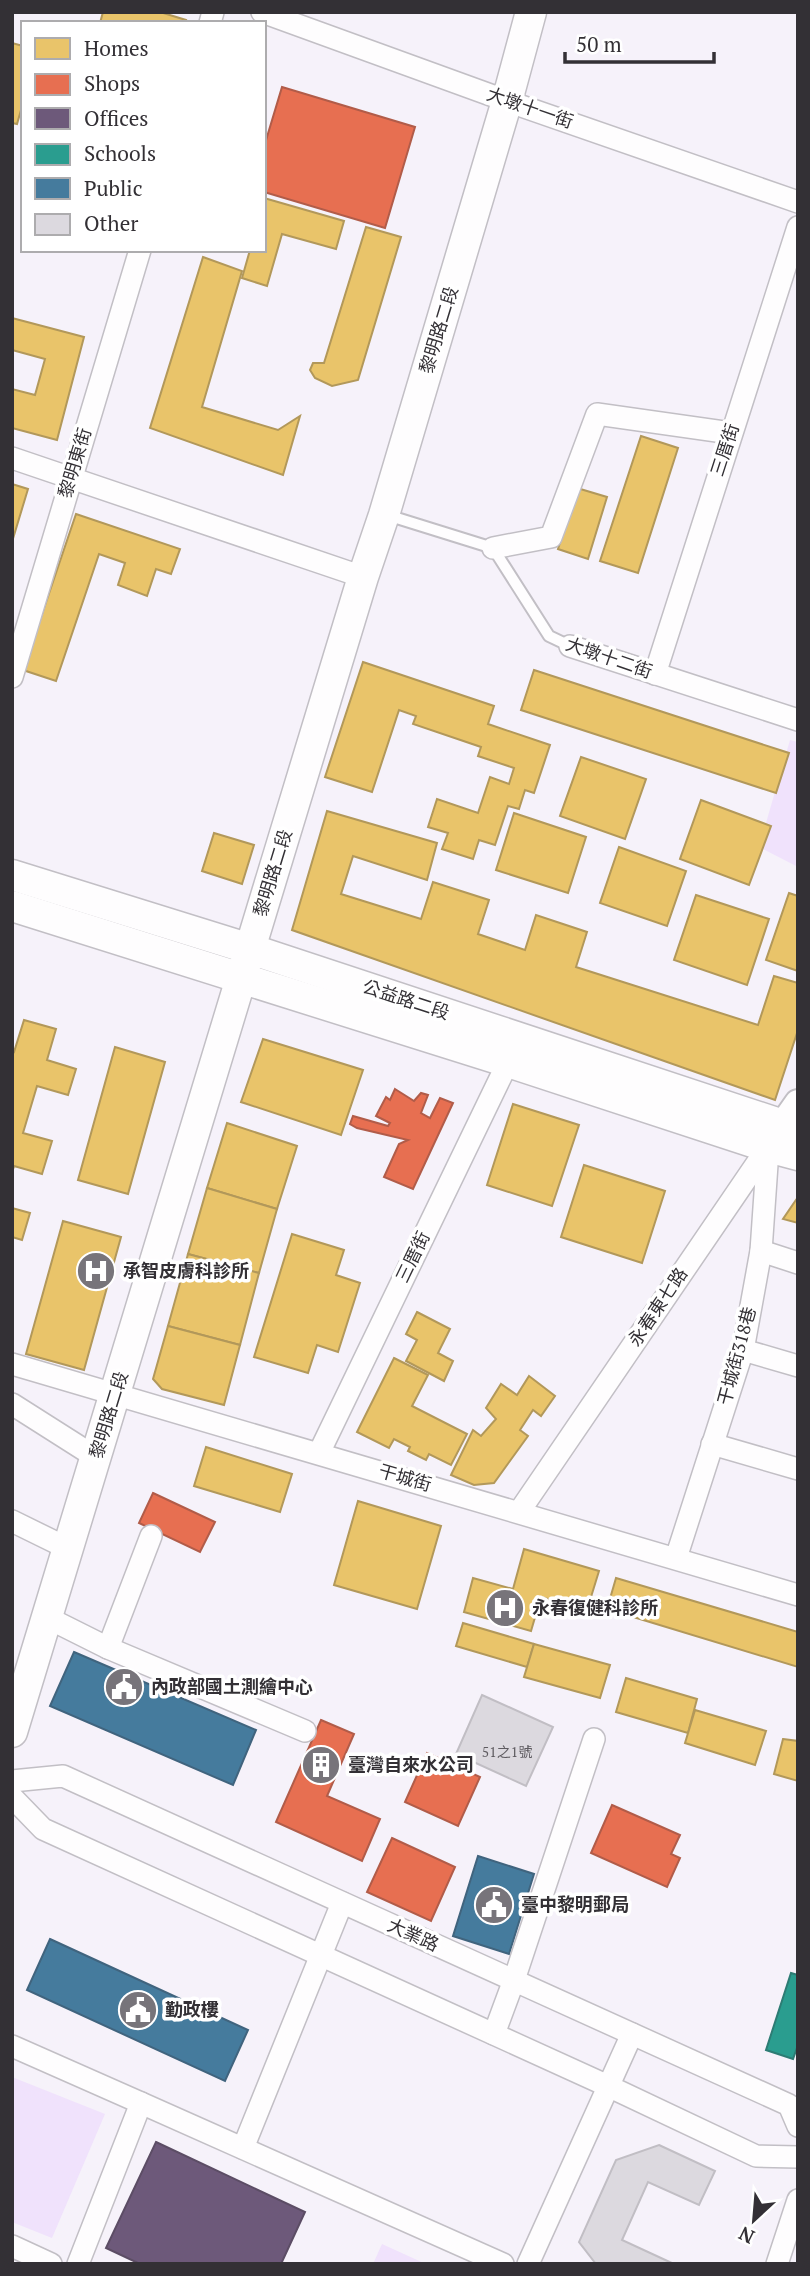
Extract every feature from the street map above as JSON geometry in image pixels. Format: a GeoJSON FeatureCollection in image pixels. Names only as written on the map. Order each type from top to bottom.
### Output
{"type":"FeatureCollection","features":[{"type":"Feature","properties":{"kind":"main road","name":"黎明路二段"},"geometry":{"type":"LineString","coordinates":[[12,1732],[66,1548],[97,1458],[245,963],[384,514],[531,12]]}},
{"type":"Feature","properties":{"kind":"main road","name":"公益路二段"},"geometry":{"type":"LineString","coordinates":[[12,875],[508,1062],[786,1127]]}},
{"type":"Feature","properties":{"kind":"main road","name":"公益路二段"},"geometry":{"type":"LineString","coordinates":[[12,906],[245,963],[786,1127],[798,1155]]}},
{"type":"Feature","properties":{"kind":"street","name":"大墩十一街"},"geometry":{"type":"LineString","coordinates":[[263,12],[507,101],[798,202]]}},
{"type":"Feature","properties":{"kind":"street","name":"三厝街"},"geometry":{"type":"LineString","coordinates":[[655,674],[798,227]]}},
{"type":"Feature","properties":{"kind":"street","name":"黎明東街"},"geometry":{"type":"LineString","coordinates":[[12,677],[140,252]]}},
{"type":"Feature","properties":{"kind":"street"},"geometry":{"type":"LineString","coordinates":[[493,548],[551,537],[597,414],[731,433]]}},
{"type":"Feature","properties":{"kind":"street"},"geometry":{"type":"LineString","coordinates":[[12,458],[363,577]]}},
{"type":"Feature","properties":{"kind":"street","name":"大墩十二街"},"geometry":{"type":"LineString","coordinates":[[570,646],[798,720]]}},
{"type":"Feature","properties":{"kind":"street","name":"三厝街"},"geometry":{"type":"LineString","coordinates":[[319,1453],[508,1062]]}},
{"type":"Feature","properties":{"kind":"street","name":"干城街318巷"},"geometry":{"type":"LineString","coordinates":[[676,1558],[743,1350],[786,1127]]}},
{"type":"Feature","properties":{"kind":"street","name":"永春東七路"},"geometry":{"type":"LineString","coordinates":[[519,1512],[786,1127]]}},
{"type":"Feature","properties":{"kind":"street"},"geometry":{"type":"LineString","coordinates":[[761,1251],[798,1263]]}},
{"type":"Feature","properties":{"kind":"street"},"geometry":{"type":"LineString","coordinates":[[743,1350],[798,1366]]}},
{"type":"Feature","properties":{"kind":"street","name":"干城街"},"geometry":{"type":"LineString","coordinates":[[12,1364],[798,1595]]}},
{"type":"Feature","properties":{"kind":"street"},"geometry":{"type":"LineString","coordinates":[[12,1404],[97,1458]]}},
{"type":"Feature","properties":{"kind":"street"},"geometry":{"type":"LineString","coordinates":[[712,1444],[798,1469]]}},
{"type":"Feature","properties":{"kind":"street"},"geometry":{"type":"LineString","coordinates":[[12,1521],[66,1548]]}},
{"type":"Feature","properties":{"kind":"street"},"geometry":{"type":"LineString","coordinates":[[108,1648],[151,1536]]}},
{"type":"Feature","properties":{"kind":"street"},"geometry":{"type":"LineString","coordinates":[[46,1617],[108,1648],[306,1731]]}},
{"type":"Feature","properties":{"kind":"street"},"geometry":{"type":"LineString","coordinates":[[494,2034],[594,1739]]}},
{"type":"Feature","properties":{"kind":"street","name":"大業路"},"geometry":{"type":"LineString","coordinates":[[12,1780],[63,1776],[789,2105],[798,2126]]}},
{"type":"Feature","properties":{"kind":"street"},"geometry":{"type":"LineString","coordinates":[[12,1797],[43,1829],[756,2156],[798,2157]]}},
{"type":"Feature","properties":{"kind":"street"},"geometry":{"type":"LineString","coordinates":[[243,2148],[342,1903]]}},
{"type":"Feature","properties":{"kind":"street"},"geometry":{"type":"LineString","coordinates":[[528,2264],[632,2034]]}},
{"type":"Feature","properties":{"kind":"street"},"geometry":{"type":"LineString","coordinates":[[12,2046],[503,2264]]}},
{"type":"Feature","properties":{"kind":"street"},"geometry":{"type":"LineString","coordinates":[[78,2264],[141,2103]]}},
{"type":"Feature","properties":{"kind":"street"},"geometry":{"type":"LineString","coordinates":[[777,2264],[798,2200]]}},
{"type":"Feature","properties":{"kind":"street"},"geometry":{"type":"LineString","coordinates":[[12,2246],[51,2264]]}},
{"type":"Feature","properties":{"kind":"lane"},"geometry":{"type":"LineString","coordinates":[[384,514],[493,548]]}},
{"type":"Feature","properties":{"kind":"lane","name":"大墩十二街"},"geometry":{"type":"LineString","coordinates":[[493,548],[549,636],[570,646]]}},
{"type":"Feature","properties":{"kind":"shaded area"},"geometry":{"type":"Polygon","coordinates":[[[790,740],[798,742],[798,867],[759,847],[790,740]]]}},
{"type":"Feature","properties":{"kind":"shaded area"},"geometry":{"type":"Polygon","coordinates":[[[12,2077],[105,2114],[52,2238],[12,2222],[12,2077]]]}},
{"type":"Feature","properties":{"kind":"shaded area"},"geometry":{"type":"Polygon","coordinates":[[[382,2244],[426,2264],[373,2264],[382,2244]]]}},
{"type":"Feature","properties":{"kind":"building: Homes"},"geometry":{"type":"Polygon","coordinates":[[[103,12],[160,12],[186,20],[186,21],[101,21],[103,12]]]}},
{"type":"Feature","properties":{"kind":"building: Homes"},"geometry":{"type":"Polygon","coordinates":[[[12,43],[21,45],[21,110],[17,124],[12,123],[12,43]]]}},
{"type":"Feature","properties":{"kind":"building: Homes"},"geometry":{"type":"Polygon","coordinates":[[[266,199],[344,221],[336,249],[282,234],[267,286],[242,278],[249,252],[266,252],[266,199]]]}},
{"type":"Feature","properties":{"kind":"building: Homes"},"geometry":{"type":"Polygon","coordinates":[[[366,227],[401,237],[358,380],[332,386],[315,378],[310,370],[313,363],[324,363],[366,227]]]}},
{"type":"Feature","properties":{"kind":"building: Homes"},"geometry":{"type":"Polygon","coordinates":[[[203,257],[242,271],[202,407],[278,430],[300,416],[283,475],[150,428],[203,257]]]}},
{"type":"Feature","properties":{"kind":"building: Homes"},"geometry":{"type":"Polygon","coordinates":[[[12,318],[84,337],[57,440],[12,428],[12,389],[35,395],[45,359],[12,350],[12,318]]]}},
{"type":"Feature","properties":{"kind":"building: Homes"},"geometry":{"type":"Polygon","coordinates":[[[641,436],[678,448],[638,573],[600,561],[641,436]]]}},
{"type":"Feature","properties":{"kind":"building: Homes"},"geometry":{"type":"Polygon","coordinates":[[[12,484],[28,489],[12,542],[12,484]]]}},
{"type":"Feature","properties":{"kind":"building: Homes"},"geometry":{"type":"Polygon","coordinates":[[[577,488],[607,497],[588,559],[558,549],[577,488]]]}},
{"type":"Feature","properties":{"kind":"building: Homes"},"geometry":{"type":"Polygon","coordinates":[[[76,514],[180,549],[171,574],[156,569],[147,596],[118,585],[125,563],[99,554],[56,681],[23,670],[76,514]]]}},
{"type":"Feature","properties":{"kind":"building: Homes"},"geometry":{"type":"Polygon","coordinates":[[[363,662],[494,706],[488,724],[550,745],[534,793],[525,790],[519,809],[508,806],[495,845],[479,840],[473,859],[442,849],[448,833],[428,827],[437,799],[478,813],[490,777],[509,784],[514,768],[478,756],[481,747],[413,724],[416,716],[399,710],[372,792],[325,777],[363,662]]]}},
{"type":"Feature","properties":{"kind":"building: Homes"},"geometry":{"type":"Polygon","coordinates":[[[534,670],[789,753],[776,793],[521,710],[534,670]]]}},
{"type":"Feature","properties":{"kind":"building: Homes"},"geometry":{"type":"Polygon","coordinates":[[[581,757],[646,779],[625,839],[560,816],[581,757]]]}},
{"type":"Feature","properties":{"kind":"building: Homes"},"geometry":{"type":"Polygon","coordinates":[[[701,800],[771,826],[749,885],[680,859],[701,800]]]}},
{"type":"Feature","properties":{"kind":"building: Homes"},"geometry":{"type":"Polygon","coordinates":[[[327,811],[437,843],[427,880],[353,856],[341,894],[421,919],[433,882],[489,900],[478,934],[525,950],[536,915],[587,932],[576,967],[758,1025],[774,976],[798,983],[798,1030],[775,1100],[292,930],[327,811]]]}},
{"type":"Feature","properties":{"kind":"building: Homes"},"geometry":{"type":"Polygon","coordinates":[[[514,813],[586,837],[568,893],[496,870],[514,813]]]}},
{"type":"Feature","properties":{"kind":"building: Homes"},"geometry":{"type":"Polygon","coordinates":[[[214,833],[254,845],[242,884],[202,871],[214,833]]]}},
{"type":"Feature","properties":{"kind":"building: Homes"},"geometry":{"type":"Polygon","coordinates":[[[619,847],[686,871],[667,926],[600,903],[619,847]]]}},
{"type":"Feature","properties":{"kind":"building: Homes"},"geometry":{"type":"Polygon","coordinates":[[[789,893],[798,896],[798,971],[766,960],[789,893]]]}},
{"type":"Feature","properties":{"kind":"building: Homes"},"geometry":{"type":"Polygon","coordinates":[[[696,895],[769,919],[747,985],[674,960],[696,895]]]}},
{"type":"Feature","properties":{"kind":"building: Homes"},"geometry":{"type":"Polygon","coordinates":[[[24,1020],[56,1029],[47,1060],[76,1069],[68,1095],[37,1086],[23,1133],[52,1141],[42,1174],[14,1166],[12,1173],[12,1051],[14,1052],[24,1020]]]}},
{"type":"Feature","properties":{"kind":"building: Homes"},"geometry":{"type":"Polygon","coordinates":[[[263,1039],[363,1070],[341,1135],[241,1102],[263,1039]]]}},
{"type":"Feature","properties":{"kind":"building: Homes"},"geometry":{"type":"Polygon","coordinates":[[[115,1047],[165,1062],[128,1194],[78,1180],[115,1047]]]}},
{"type":"Feature","properties":{"kind":"building: Homes"},"geometry":{"type":"Polygon","coordinates":[[[513,1104],[579,1125],[552,1206],[487,1185],[513,1104]]]}},
{"type":"Feature","properties":{"kind":"building: Homes"},"geometry":{"type":"Polygon","coordinates":[[[227,1123],[297,1146],[277,1209],[207,1188],[227,1123]]]}},
{"type":"Feature","properties":{"kind":"building: Homes"},"geometry":{"type":"Polygon","coordinates":[[[584,1165],[665,1191],[642,1263],[561,1237],[584,1165]]]}},
{"type":"Feature","properties":{"kind":"building: Homes"},"geometry":{"type":"Polygon","coordinates":[[[207,1188],[277,1209],[259,1273],[188,1254],[207,1188]]]}},
{"type":"Feature","properties":{"kind":"building: Homes"},"geometry":{"type":"Polygon","coordinates":[[[798,1197],[798,1223],[783,1219],[798,1197]]]}},
{"type":"Feature","properties":{"kind":"building: Homes"},"geometry":{"type":"Polygon","coordinates":[[[12,1208],[30,1213],[22,1240],[12,1237],[12,1208]]]}},
{"type":"Feature","properties":{"kind":"building: Homes"},"geometry":{"type":"Polygon","coordinates":[[[63,1221],[121,1237],[84,1370],[26,1354],[63,1221]]]}},
{"type":"Feature","properties":{"kind":"building: Homes"},"geometry":{"type":"Polygon","coordinates":[[[292,1234],[344,1250],[336,1275],[360,1283],[338,1352],[317,1345],[308,1373],[254,1357],[292,1234]]]}},
{"type":"Feature","properties":{"kind":"building: Homes"},"geometry":{"type":"Polygon","coordinates":[[[188,1254],[259,1273],[240,1345],[168,1326],[188,1254]]]}},
{"type":"Feature","properties":{"kind":"building: Homes"},"geometry":{"type":"Polygon","coordinates":[[[417,1312],[450,1329],[438,1353],[453,1361],[444,1381],[406,1361],[417,1340],[406,1334],[417,1312]]]}},
{"type":"Feature","properties":{"kind":"building: Homes"},"geometry":{"type":"Polygon","coordinates":[[[168,1326],[240,1345],[224,1405],[162,1389],[153,1379],[168,1326]]]}},
{"type":"Feature","properties":{"kind":"building: Homes"},"geometry":{"type":"Polygon","coordinates":[[[394,1358],[428,1375],[412,1406],[467,1434],[451,1465],[429,1454],[426,1460],[408,1451],[410,1447],[394,1439],[389,1448],[357,1432],[394,1358]]]}},
{"type":"Feature","properties":{"kind":"building: Homes"},"geometry":{"type":"Polygon","coordinates":[[[529,1376],[555,1396],[541,1416],[533,1410],[520,1430],[528,1436],[494,1483],[474,1485],[451,1475],[473,1430],[481,1436],[496,1419],[486,1408],[501,1384],[517,1395],[529,1376]]]}},
{"type":"Feature","properties":{"kind":"building: Homes"},"geometry":{"type":"Polygon","coordinates":[[[206,1447],[292,1474],[280,1512],[194,1486],[206,1447]]]}},
{"type":"Feature","properties":{"kind":"building: Homes"},"geometry":{"type":"Polygon","coordinates":[[[358,1501],[441,1526],[417,1609],[334,1585],[358,1501]]]}},
{"type":"Feature","properties":{"kind":"building: Homes"},"geometry":{"type":"Polygon","coordinates":[[[524,1549],[599,1571],[587,1610],[541,1597],[531,1631],[464,1612],[473,1578],[513,1589],[524,1549]]]}},
{"type":"Feature","properties":{"kind":"building: Homes"},"geometry":{"type":"Polygon","coordinates":[[[616,1578],[798,1632],[798,1667],[607,1609],[616,1578]]]}},
{"type":"Feature","properties":{"kind":"building: Homes"},"geometry":{"type":"Polygon","coordinates":[[[463,1623],[534,1644],[527,1667],[456,1646],[463,1623]]]}},
{"type":"Feature","properties":{"kind":"building: Homes"},"geometry":{"type":"Polygon","coordinates":[[[534,1644],[610,1665],[600,1698],[524,1677],[534,1644]]]}},
{"type":"Feature","properties":{"kind":"building: Homes"},"geometry":{"type":"Polygon","coordinates":[[[626,1678],[697,1699],[688,1733],[616,1712],[626,1678]]]}},
{"type":"Feature","properties":{"kind":"building: Homes"},"geometry":{"type":"Polygon","coordinates":[[[695,1710],[766,1731],[755,1765],[685,1743],[695,1710]]]}},
{"type":"Feature","properties":{"kind":"building: Homes"},"geometry":{"type":"Polygon","coordinates":[[[783,1739],[798,1741],[798,1781],[774,1774],[783,1739]]]}},
{"type":"Feature","properties":{"kind":"building: Shops"},"geometry":{"type":"Polygon","coordinates":[[[282,87],[415,127],[385,228],[266,193],[266,140],[282,87]]]}},
{"type":"Feature","properties":{"kind":"building: Shops"},"geometry":{"type":"Polygon","coordinates":[[[395,1089],[414,1101],[421,1093],[428,1095],[421,1113],[430,1118],[440,1098],[453,1103],[413,1189],[384,1177],[399,1144],[408,1140],[350,1124],[353,1116],[388,1126],[390,1123],[376,1116],[386,1097],[390,1100],[395,1089]]]}},
{"type":"Feature","properties":{"kind":"building: Shops"},"geometry":{"type":"Polygon","coordinates":[[[153,1493],[215,1522],[200,1552],[139,1523],[153,1493]]]}},
{"type":"Feature","properties":{"kind":"building: Shops","name":"臺灣自來水公司"},"geometry":{"type":"Polygon","coordinates":[[[321,1720],[354,1734],[327,1796],[380,1819],[362,1861],[276,1822],[321,1720]]]}},
{"type":"Feature","properties":{"kind":"building: Shops"},"geometry":{"type":"Polygon","coordinates":[[[427,1753],[480,1777],[458,1826],[405,1802],[427,1753]]]}},
{"type":"Feature","properties":{"kind":"building: Shops"},"geometry":{"type":"Polygon","coordinates":[[[612,1805],[680,1835],[671,1854],[680,1858],[667,1887],[591,1853],[612,1805]]]}},
{"type":"Feature","properties":{"kind":"building: Shops"},"geometry":{"type":"Polygon","coordinates":[[[392,1838],[455,1867],[431,1921],[367,1892],[392,1838]]]}},
{"type":"Feature","properties":{"kind":"building: Offices"},"geometry":{"type":"Polygon","coordinates":[[[156,2142],[305,2212],[281,2264],[140,2264],[106,2248],[156,2142]]]}},
{"type":"Feature","properties":{"kind":"building: Schools"},"geometry":{"type":"Polygon","coordinates":[[[791,1973],[798,1975],[798,2045],[793,2059],[766,2050],[791,1973]]]}},
{"type":"Feature","properties":{"kind":"building: Public"},"geometry":{"type":"Polygon","coordinates":[[[74,1652],[256,1730],[233,1785],[50,1706],[74,1652]]]}},
{"type":"Feature","properties":{"kind":"building: Public","name":"臺中黎明郵局"},"geometry":{"type":"Polygon","coordinates":[[[478,1856],[534,1874],[509,1954],[453,1936],[478,1856]]]}},
{"type":"Feature","properties":{"kind":"building: Public","name":"勤政樓"},"geometry":{"type":"Polygon","coordinates":[[[50,1939],[248,2030],[225,2081],[27,1990],[50,1939]]]}},
{"type":"Feature","properties":{"kind":"building: Other"},"geometry":{"type":"Polygon","coordinates":[[[482,1695],[553,1727],[526,1786],[456,1754],[482,1695]]]}},
{"type":"Feature","properties":{"kind":"building: Other"},"geometry":{"type":"Polygon","coordinates":[[[659,2145],[715,2171],[699,2205],[648,2182],[622,2240],[674,2264],[596,2264],[579,2242],[616,2160],[659,2145]]]}},
{"type":"Feature","properties":{"kind":"place","name":"承智皮膚科診所"},"geometry":{"type":"Point","coordinates":[96,1271]}},
{"type":"Feature","properties":{"kind":"place","name":"永春復健科診所"},"geometry":{"type":"Point","coordinates":[505,1608]}},
{"type":"Feature","properties":{"kind":"place","name":"內政部國土測繪中心"},"geometry":{"type":"Point","coordinates":[124,1687]}},
{"type":"Feature","properties":{"kind":"place","name":"臺灣自來水公司"},"geometry":{"type":"Point","coordinates":[321,1765]}},
{"type":"Feature","properties":{"kind":"place","name":"臺中黎明郵局"},"geometry":{"type":"Point","coordinates":[494,1905]}},
{"type":"Feature","properties":{"kind":"place","name":"勤政樓"},"geometry":{"type":"Point","coordinates":[138,2010]}}]}
